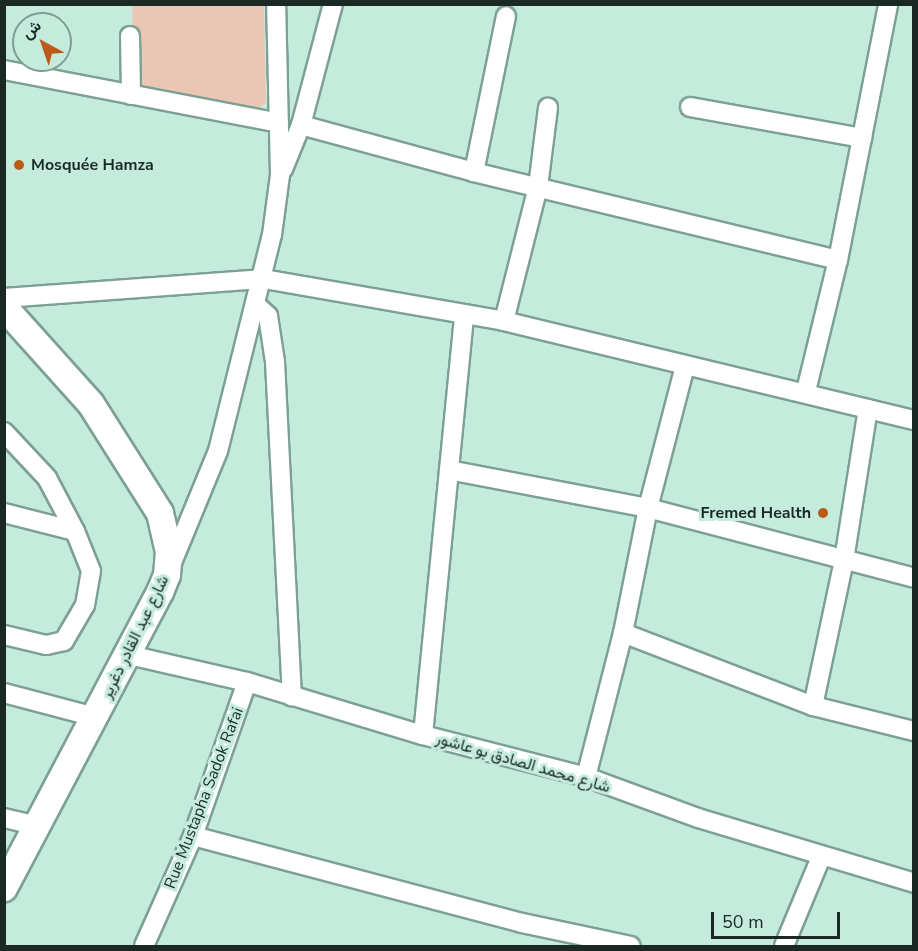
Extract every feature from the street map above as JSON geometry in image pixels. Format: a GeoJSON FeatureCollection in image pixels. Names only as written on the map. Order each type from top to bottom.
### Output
{"type":"FeatureCollection","features":[{"type":"Feature","properties":{"kind":"main road","name":"شارع عبد القادر دغرير"},"geometry":{"type":"LineString","coordinates":[[4,307],[91,404],[160,513],[168,552],[167,575],[129,655],[4,888]]}},
{"type":"Feature","properties":{"kind":"street"},"geometry":{"type":"LineString","coordinates":[[167,575],[218,452],[264,279],[280,175],[276,4]]}},
{"type":"Feature","properties":{"kind":"street"},"geometry":{"type":"LineString","coordinates":[[280,175],[302,125],[333,4]]}},
{"type":"Feature","properties":{"kind":"street"},"geometry":{"type":"LineString","coordinates":[[806,391],[838,260],[888,4]]}},
{"type":"Feature","properties":{"kind":"street"},"geometry":{"type":"LineString","coordinates":[[474,172],[506,16]]}},
{"type":"Feature","properties":{"kind":"street"},"geometry":{"type":"LineString","coordinates":[[130,36],[131,94]]}},
{"type":"Feature","properties":{"kind":"street"},"geometry":{"type":"LineString","coordinates":[[4,70],[279,123]]}},
{"type":"Feature","properties":{"kind":"street"},"geometry":{"type":"LineString","coordinates":[[690,107],[862,138]]}},
{"type":"Feature","properties":{"kind":"street"},"geometry":{"type":"LineString","coordinates":[[504,321],[537,187],[548,108]]}},
{"type":"Feature","properties":{"kind":"street"},"geometry":{"type":"LineString","coordinates":[[302,125],[474,172],[838,260]]}},
{"type":"Feature","properties":{"kind":"street"},"geometry":{"type":"LineString","coordinates":[[4,298],[264,279],[504,321],[685,366],[806,391],[914,420]]}},
{"type":"Feature","properties":{"kind":"street"},"geometry":{"type":"LineString","coordinates":[[257,306],[268,316],[275,362],[292,697]]}},
{"type":"Feature","properties":{"kind":"street"},"geometry":{"type":"LineString","coordinates":[[423,735],[464,314]]}},
{"type":"Feature","properties":{"kind":"street"},"geometry":{"type":"LineString","coordinates":[[586,777],[623,633],[648,508],[685,366]]}},
{"type":"Feature","properties":{"kind":"street"},"geometry":{"type":"LineString","coordinates":[[813,706],[844,560],[868,409]]}},
{"type":"Feature","properties":{"kind":"street"},"geometry":{"type":"LineString","coordinates":[[4,432],[47,478],[75,531],[92,571],[85,605],[71,635],[51,645],[4,635]]}},
{"type":"Feature","properties":{"kind":"street"},"geometry":{"type":"LineString","coordinates":[[449,470],[648,508],[914,578]]}},
{"type":"Feature","properties":{"kind":"street"},"geometry":{"type":"LineString","coordinates":[[4,513],[75,531]]}},
{"type":"Feature","properties":{"kind":"street"},"geometry":{"type":"LineString","coordinates":[[623,633],[813,706],[914,731]]}},
{"type":"Feature","properties":{"kind":"street","name":"شارع محمد الصادق بو عاشور"},"geometry":{"type":"LineString","coordinates":[[129,655],[247,682],[423,735],[586,777],[821,857],[914,883]]}},
{"type":"Feature","properties":{"kind":"street","name":"Rue Mustapha Sadok Rafai"},"geometry":{"type":"LineString","coordinates":[[144,946],[193,836],[247,682]]}},
{"type":"Feature","properties":{"kind":"street"},"geometry":{"type":"LineString","coordinates":[[4,693],[95,717]]}},
{"type":"Feature","properties":{"kind":"street"},"geometry":{"type":"LineString","coordinates":[[4,818],[38,826]]}},
{"type":"Feature","properties":{"kind":"street"},"geometry":{"type":"LineString","coordinates":[[193,836],[522,923],[631,946]]}},
{"type":"Feature","properties":{"kind":"street"},"geometry":{"type":"LineString","coordinates":[[784,946],[821,857]]}},
{"type":"Feature","properties":{"kind":"shaded area"},"geometry":{"type":"Polygon","coordinates":[[[132,5],[264,5],[266,103],[256,110],[135,86],[132,5]]]}},
{"type":"Feature","properties":{"kind":"place","name":"Mosquée Hamza"},"geometry":{"type":"Point","coordinates":[19,165]}},
{"type":"Feature","properties":{"kind":"place","name":"Fremed Health"},"geometry":{"type":"Point","coordinates":[823,513]}}]}
